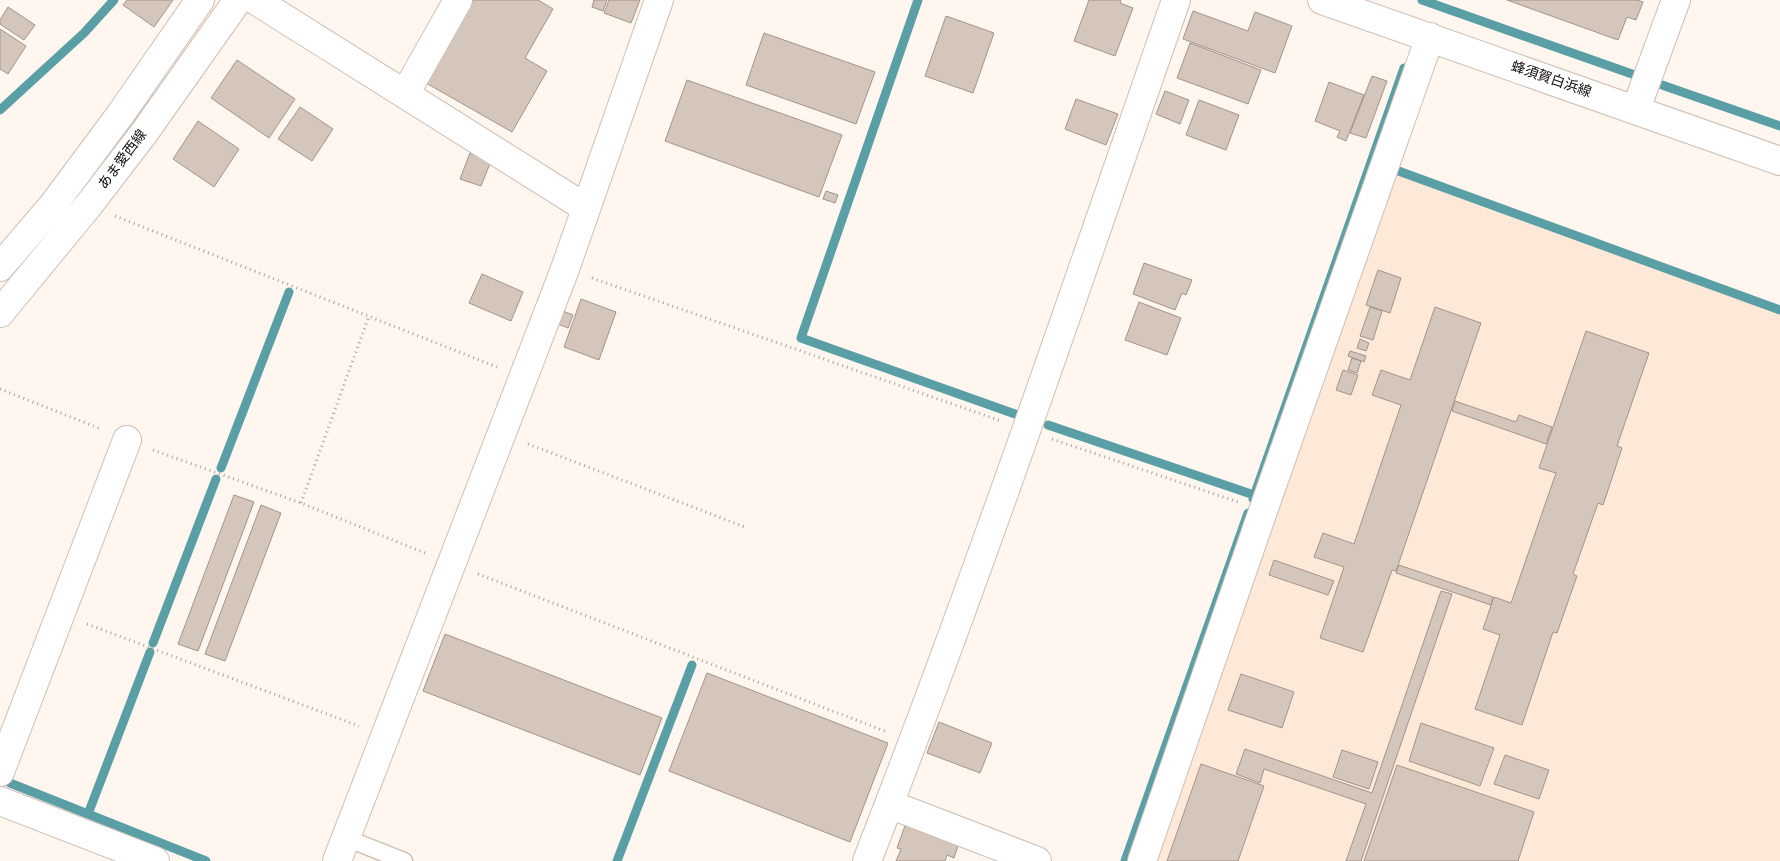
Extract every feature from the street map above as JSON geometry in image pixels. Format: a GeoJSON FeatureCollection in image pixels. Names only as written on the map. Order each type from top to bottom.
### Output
{"type":"FeatureCollection","features":[{"type":"Feature","properties":{"kind":"street","name":"あま愛西線"},"geometry":{"type":"LineString","coordinates":[[0,267],[53,205],[120,115],[200,0]]}},
{"type":"Feature","properties":{"kind":"street","name":"あま愛西線"},"geometry":{"type":"LineString","coordinates":[[0,313],[88,206],[144,133],[238,0]]}},
{"type":"Feature","properties":{"kind":"street"},"geometry":{"type":"LineString","coordinates":[[255,0],[586,208]]}},
{"type":"Feature","properties":{"kind":"street"},"geometry":{"type":"LineString","coordinates":[[405,94],[458,0]]}},
{"type":"Feature","properties":{"kind":"street"},"geometry":{"type":"LineString","coordinates":[[342,850],[565,269],[659,0]]}},
{"type":"Feature","properties":{"kind":"street"},"geometry":{"type":"LineString","coordinates":[[867,861],[913,742],[1026,430],[1176,0]]}},
{"type":"Feature","properties":{"kind":"street","name":"蜂須賀白浜線"},"geometry":{"type":"LineString","coordinates":[[1322,0],[1780,160]]}},
{"type":"Feature","properties":{"kind":"street"},"geometry":{"type":"LineString","coordinates":[[1636,110],[1676,0]]}},
{"type":"Feature","properties":{"kind":"street"},"geometry":{"type":"LineString","coordinates":[[1142,861],[1430,37]]}},
{"type":"Feature","properties":{"kind":"street"},"geometry":{"type":"LineString","coordinates":[[0,772],[127,440]]}},
{"type":"Feature","properties":{"kind":"street"},"geometry":{"type":"LineString","coordinates":[[0,801],[155,861]]}},
{"type":"Feature","properties":{"kind":"street"},"geometry":{"type":"LineString","coordinates":[[889,804],[1037,861]]}},
{"type":"Feature","properties":{"kind":"lane"},"geometry":{"type":"LineString","coordinates":[[342,850],[404,861]]}},
{"type":"Feature","properties":{"kind":"path"},"geometry":{"type":"LineString","coordinates":[[88,206],[524,377]]}},
{"type":"Feature","properties":{"kind":"path"},"geometry":{"type":"LineString","coordinates":[[565,269],[1263,511]]}},
{"type":"Feature","properties":{"kind":"path"},"geometry":{"type":"LineString","coordinates":[[301,503],[369,316]]}},
{"type":"Feature","properties":{"kind":"path"},"geometry":{"type":"LineString","coordinates":[[0,389],[127,440],[301,503],[913,742]]}},
{"type":"Feature","properties":{"kind":"path"},"geometry":{"type":"LineString","coordinates":[[502,434],[745,527]]}},
{"type":"Feature","properties":{"kind":"path"},"geometry":{"type":"LineString","coordinates":[[61,614],[385,736]]}},
{"type":"Feature","properties":{"kind":"shaded area"},"geometry":{"type":"Polygon","coordinates":[[[1394,174],[1780,314],[1780,861],[1150,861],[1394,174]]]}},
{"type":"Feature","properties":{"kind":"building"},"geometry":{"type":"Polygon","coordinates":[[[127,0],[173,0],[154,27],[123,5],[127,0]]]}},
{"type":"Feature","properties":{"kind":"building"},"geometry":{"type":"Polygon","coordinates":[[[474,0],[538,0],[553,9],[525,58],[547,71],[512,132],[426,83],[474,0]]]}},
{"type":"Feature","properties":{"kind":"building"},"geometry":{"type":"Polygon","coordinates":[[[594,0],[607,0],[603,11],[592,7],[594,0]]]}},
{"type":"Feature","properties":{"kind":"building"},"geometry":{"type":"Polygon","coordinates":[[[609,0],[640,0],[631,23],[604,13],[609,0]]]}},
{"type":"Feature","properties":{"kind":"building"},"geometry":{"type":"Polygon","coordinates":[[[1089,0],[1121,0],[1120,3],[1133,8],[1115,56],[1074,41],[1089,0]]]}},
{"type":"Feature","properties":{"kind":"building"},"geometry":{"type":"Polygon","coordinates":[[[1507,0],[1637,0],[1643,2],[1636,20],[1627,17],[1618,40],[1507,0]]]}},
{"type":"Feature","properties":{"kind":"building"},"geometry":{"type":"Polygon","coordinates":[[[8,7],[35,25],[24,40],[0,24],[0,20],[8,7]]]}},
{"type":"Feature","properties":{"kind":"building"},"geometry":{"type":"Polygon","coordinates":[[[1193,11],[1248,31],[1255,12],[1292,26],[1275,73],[1183,39],[1193,11]]]}},
{"type":"Feature","properties":{"kind":"building"},"geometry":{"type":"Polygon","coordinates":[[[946,16],[994,33],[973,93],[925,76],[946,16]]]}},
{"type":"Feature","properties":{"kind":"building"},"geometry":{"type":"Polygon","coordinates":[[[0,29],[26,46],[8,74],[0,69],[0,29]]]}},
{"type":"Feature","properties":{"kind":"building"},"geometry":{"type":"Polygon","coordinates":[[[764,33],[875,72],[856,124],[746,85],[764,33]]]}},
{"type":"Feature","properties":{"kind":"building"},"geometry":{"type":"Polygon","coordinates":[[[1190,43],[1261,70],[1248,104],[1177,78],[1190,43]]]}},
{"type":"Feature","properties":{"kind":"building"},"geometry":{"type":"Polygon","coordinates":[[[237,60],[295,99],[269,138],[211,98],[237,60]]]}},
{"type":"Feature","properties":{"kind":"building"},"geometry":{"type":"Polygon","coordinates":[[[1372,76],[1387,81],[1366,138],[1350,133],[1372,76]]]}},
{"type":"Feature","properties":{"kind":"building"},"geometry":{"type":"Polygon","coordinates":[[[687,80],[842,135],[819,197],[665,141],[687,80]]]}},
{"type":"Feature","properties":{"kind":"building"},"geometry":{"type":"Polygon","coordinates":[[[1329,82],[1364,95],[1346,141],[1337,137],[1340,131],[1315,121],[1329,82]]]}},
{"type":"Feature","properties":{"kind":"building"},"geometry":{"type":"Polygon","coordinates":[[[1165,91],[1189,100],[1180,124],[1156,114],[1165,91]]]}},
{"type":"Feature","properties":{"kind":"building"},"geometry":{"type":"Polygon","coordinates":[[[1076,99],[1118,114],[1106,145],[1065,129],[1076,99]]]}},
{"type":"Feature","properties":{"kind":"building"},"geometry":{"type":"Polygon","coordinates":[[[1199,100],[1239,115],[1226,150],[1186,135],[1199,100]]]}},
{"type":"Feature","properties":{"kind":"building"},"geometry":{"type":"Polygon","coordinates":[[[300,107],[333,129],[312,161],[278,139],[300,107]]]}},
{"type":"Feature","properties":{"kind":"building"},"geometry":{"type":"Polygon","coordinates":[[[198,121],[239,149],[214,187],[173,159],[198,121]]]}},
{"type":"Feature","properties":{"kind":"building"},"geometry":{"type":"Polygon","coordinates":[[[470,153],[491,161],[481,186],[460,179],[470,153]]]}},
{"type":"Feature","properties":{"kind":"building"},"geometry":{"type":"Polygon","coordinates":[[[826,191],[838,195],[835,203],[823,199],[826,191]]]}},
{"type":"Feature","properties":{"kind":"building"},"geometry":{"type":"Polygon","coordinates":[[[1144,263],[1192,280],[1186,295],[1182,293],[1175,310],[1133,294],[1144,263]]]}},
{"type":"Feature","properties":{"kind":"building"},"geometry":{"type":"Polygon","coordinates":[[[1378,270],[1401,278],[1390,313],[1366,305],[1378,270]]]}},
{"type":"Feature","properties":{"kind":"building"},"geometry":{"type":"Polygon","coordinates":[[[482,274],[523,292],[511,321],[469,303],[482,274]]]}},
{"type":"Feature","properties":{"kind":"building"},"geometry":{"type":"Polygon","coordinates":[[[581,299],[616,312],[599,360],[564,347],[581,299]]]}},
{"type":"Feature","properties":{"kind":"building"},"geometry":{"type":"Polygon","coordinates":[[[1139,302],[1181,318],[1167,355],[1125,340],[1139,302]]]}},
{"type":"Feature","properties":{"kind":"building"},"geometry":{"type":"Polygon","coordinates":[[[1370,307],[1382,311],[1373,340],[1360,336],[1370,307]]]}},
{"type":"Feature","properties":{"kind":"building"},"geometry":{"type":"Polygon","coordinates":[[[1435,307],[1481,323],[1396,571],[1392,570],[1363,652],[1320,638],[1344,567],[1314,557],[1323,533],[1354,544],[1401,405],[1372,395],[1381,370],[1410,380],[1435,307]]]}},
{"type":"Feature","properties":{"kind":"building"},"geometry":{"type":"Polygon","coordinates":[[[563,311],[573,315],[568,328],[558,324],[563,311]]]}},
{"type":"Feature","properties":{"kind":"building"},"geometry":{"type":"Polygon","coordinates":[[[1586,331],[1649,353],[1617,446],[1622,448],[1603,505],[1598,503],[1573,574],[1577,576],[1557,633],[1553,632],[1522,725],[1475,709],[1500,635],[1483,629],[1494,597],[1511,603],[1556,473],[1539,468],[1586,331]]]}},
{"type":"Feature","properties":{"kind":"building"},"geometry":{"type":"Polygon","coordinates":[[[1360,339],[1369,343],[1366,351],[1357,348],[1360,339]]]}},
{"type":"Feature","properties":{"kind":"building"},"geometry":{"type":"Polygon","coordinates":[[[1350,351],[1366,356],[1364,362],[1348,356],[1350,351]]]}},
{"type":"Feature","properties":{"kind":"building"},"geometry":{"type":"Polygon","coordinates":[[[1352,358],[1361,361],[1357,373],[1348,370],[1352,358]]]}},
{"type":"Feature","properties":{"kind":"building"},"geometry":{"type":"Polygon","coordinates":[[[1343,370],[1358,375],[1351,395],[1336,390],[1343,370]]]}},
{"type":"Feature","properties":{"kind":"building"},"geometry":{"type":"Polygon","coordinates":[[[1455,401],[1516,422],[1519,415],[1552,427],[1546,444],[1452,411],[1455,401]]]}},
{"type":"Feature","properties":{"kind":"building"},"geometry":{"type":"Polygon","coordinates":[[[234,495],[254,502],[198,651],[178,644],[234,495]]]}},
{"type":"Feature","properties":{"kind":"building"},"geometry":{"type":"Polygon","coordinates":[[[261,505],[281,513],[225,661],[205,654],[261,505]]]}},
{"type":"Feature","properties":{"kind":"building"},"geometry":{"type":"Polygon","coordinates":[[[1274,560],[1334,581],[1328,595],[1269,575],[1274,560]]]}},
{"type":"Feature","properties":{"kind":"building"},"geometry":{"type":"Polygon","coordinates":[[[1399,565],[1493,597],[1491,605],[1396,573],[1399,565]]]}},
{"type":"Feature","properties":{"kind":"building"},"geometry":{"type":"Polygon","coordinates":[[[1441,591],[1452,594],[1361,861],[1346,861],[1366,804],[1264,769],[1260,783],[1236,774],[1245,749],[1372,793],[1441,591]]]}},
{"type":"Feature","properties":{"kind":"building"},"geometry":{"type":"Polygon","coordinates":[[[445,634],[662,718],[640,775],[423,691],[445,634]]]}},
{"type":"Feature","properties":{"kind":"building"},"geometry":{"type":"Polygon","coordinates":[[[707,673],[888,743],[850,842],[669,771],[707,673]]]}},
{"type":"Feature","properties":{"kind":"building"},"geometry":{"type":"Polygon","coordinates":[[[1241,674],[1294,692],[1282,728],[1228,710],[1241,674]]]}},
{"type":"Feature","properties":{"kind":"building"},"geometry":{"type":"Polygon","coordinates":[[[939,722],[992,743],[980,773],[927,753],[939,722]]]}},
{"type":"Feature","properties":{"kind":"building"},"geometry":{"type":"Polygon","coordinates":[[[1421,723],[1494,748],[1480,786],[1409,761],[1421,723]]]}},
{"type":"Feature","properties":{"kind":"building"},"geometry":{"type":"Polygon","coordinates":[[[1342,750],[1378,762],[1369,789],[1333,777],[1342,750]]]}},
{"type":"Feature","properties":{"kind":"building"},"geometry":{"type":"Polygon","coordinates":[[[1505,755],[1549,770],[1539,799],[1494,784],[1505,755]]]}},
{"type":"Feature","properties":{"kind":"building"},"geometry":{"type":"Polygon","coordinates":[[[1201,764],[1264,786],[1238,861],[1167,861],[1201,764]]]}},
{"type":"Feature","properties":{"kind":"building"},"geometry":{"type":"Polygon","coordinates":[[[1397,765],[1534,812],[1518,861],[1364,861],[1397,765]]]}},
{"type":"Feature","properties":{"kind":"building"},"geometry":{"type":"Polygon","coordinates":[[[906,823],[959,843],[954,858],[947,855],[945,861],[896,861],[901,849],[897,848],[906,823]]]}},
{"type":"Feature","properties":{"kind":"waterway"},"geometry":{"type":"LineString","coordinates":[[0,110],[84,33],[114,0]]}},
{"type":"Feature","properties":{"kind":"waterway"},"geometry":{"type":"LineString","coordinates":[[918,0],[801,338],[1015,414]]}},
{"type":"Feature","properties":{"kind":"waterway"},"geometry":{"type":"LineString","coordinates":[[1422,0],[1632,74]]}},
{"type":"Feature","properties":{"kind":"waterway"},"geometry":{"type":"LineString","coordinates":[[1253,499],[1404,68]]}},
{"type":"Feature","properties":{"kind":"waterway"},"geometry":{"type":"LineString","coordinates":[[1662,85],[1780,126]]}},
{"type":"Feature","properties":{"kind":"waterway"},"geometry":{"type":"LineString","coordinates":[[1393,169],[1780,310]]}},
{"type":"Feature","properties":{"kind":"waterway"},"geometry":{"type":"LineString","coordinates":[[221,468],[289,292]]}},
{"type":"Feature","properties":{"kind":"waterway"},"geometry":{"type":"LineString","coordinates":[[1048,425],[1254,495]]}},
{"type":"Feature","properties":{"kind":"waterway"},"geometry":{"type":"LineString","coordinates":[[153,643],[216,479]]}},
{"type":"Feature","properties":{"kind":"waterway"},"geometry":{"type":"LineString","coordinates":[[1125,861],[1248,513]]}},
{"type":"Feature","properties":{"kind":"waterway"},"geometry":{"type":"LineString","coordinates":[[88,814],[150,652]]}},
{"type":"Feature","properties":{"kind":"waterway"},"geometry":{"type":"LineString","coordinates":[[617,861],[692,665]]}},
{"type":"Feature","properties":{"kind":"waterway"},"geometry":{"type":"LineString","coordinates":[[10,783],[206,861]]}}]}
